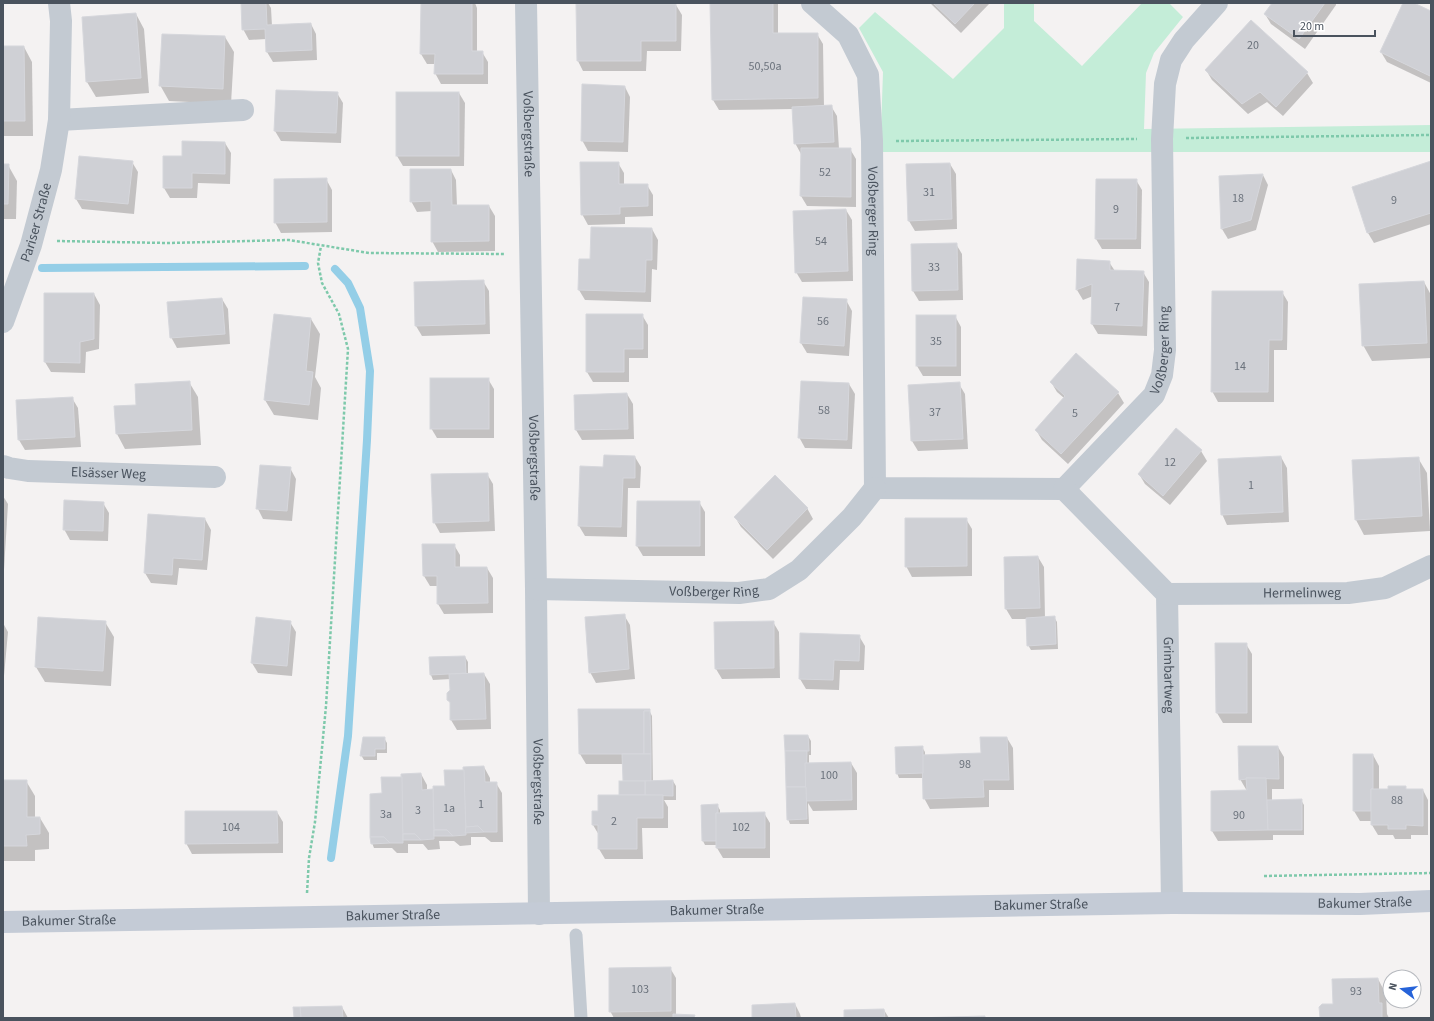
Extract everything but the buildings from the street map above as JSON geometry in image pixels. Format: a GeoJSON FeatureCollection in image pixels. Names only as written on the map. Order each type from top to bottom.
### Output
{"type":"FeatureCollection","features":[{"type":"Feature","properties":{"kind":"main road","name":"Bakumer Straße"},"geometry":{"type":"LineString","coordinates":[[3,922],[1172,903],[1360,904],[1431,901]]}},
{"type":"Feature","properties":{"kind":"street","name":"Pariser Straße"},"geometry":{"type":"LineString","coordinates":[[3,322],[31,245],[51,170],[59,120],[61,21],[59,3]]}},
{"type":"Feature","properties":{"kind":"street","name":"Voßbergstraße"},"geometry":{"type":"LineString","coordinates":[[526,3],[536,589],[539,914]]}},
{"type":"Feature","properties":{"kind":"street","name":"Voßberger Ring"},"geometry":{"type":"LineString","coordinates":[[536,589],[739,593],[769,589],[799,570],[852,517],[875,488],[872,141],[868,75],[848,35],[812,3]]}},
{"type":"Feature","properties":{"kind":"street","name":"Voßberger Ring"},"geometry":{"type":"LineString","coordinates":[[1064,489],[1154,395],[1162,375],[1165,350],[1162,139],[1165,84],[1171,60],[1184,40],[1217,3]]}},
{"type":"Feature","properties":{"kind":"street"},"geometry":{"type":"LineString","coordinates":[[59,120],[243,110]]}},
{"type":"Feature","properties":{"kind":"street","name":"Elsässer Weg"},"geometry":{"type":"LineString","coordinates":[[3,466],[28,472],[215,477]]}},
{"type":"Feature","properties":{"kind":"street"},"geometry":{"type":"LineString","coordinates":[[875,488],[1064,489],[1167,594]]}},
{"type":"Feature","properties":{"kind":"street","name":"Hermelinweg"},"geometry":{"type":"LineString","coordinates":[[1167,594],[1348,593],[1385,588],[1431,566]]}},
{"type":"Feature","properties":{"kind":"street","name":"Grimbartweg"},"geometry":{"type":"LineString","coordinates":[[1167,594],[1172,903]]}},
{"type":"Feature","properties":{"kind":"lane"},"geometry":{"type":"LineString","coordinates":[[576,935],[581,1018]]}},
{"type":"Feature","properties":{"kind":"path"},"geometry":{"type":"LineString","coordinates":[[31,245],[55,241],[167,243],[289,240],[369,253],[530,254]]}},
{"type":"Feature","properties":{"kind":"path"},"geometry":{"type":"LineString","coordinates":[[307,917],[309,858],[315,822],[326,706],[348,350],[339,314],[322,283],[318,263],[321,246]]}},
{"type":"Feature","properties":{"kind":"green space"},"geometry":{"type":"Polygon","coordinates":[[[1004,3],[1034,3],[1034,21],[1082,66],[1142,3],[1169,3],[1183,17],[1154,53],[1146,73],[1144,129],[1431,125],[1431,152],[883,152],[881,130],[883,72],[859,28],[875,12],[953,79],[1004,28],[1004,3]]]}},
{"type":"Feature","properties":{"kind":"waterway"},"geometry":{"type":"LineString","coordinates":[[42,268],[305,266]]}},
{"type":"Feature","properties":{"kind":"waterway"},"geometry":{"type":"LineString","coordinates":[[331,858],[348,736],[370,371],[360,308],[348,283],[335,269]]}}]}
